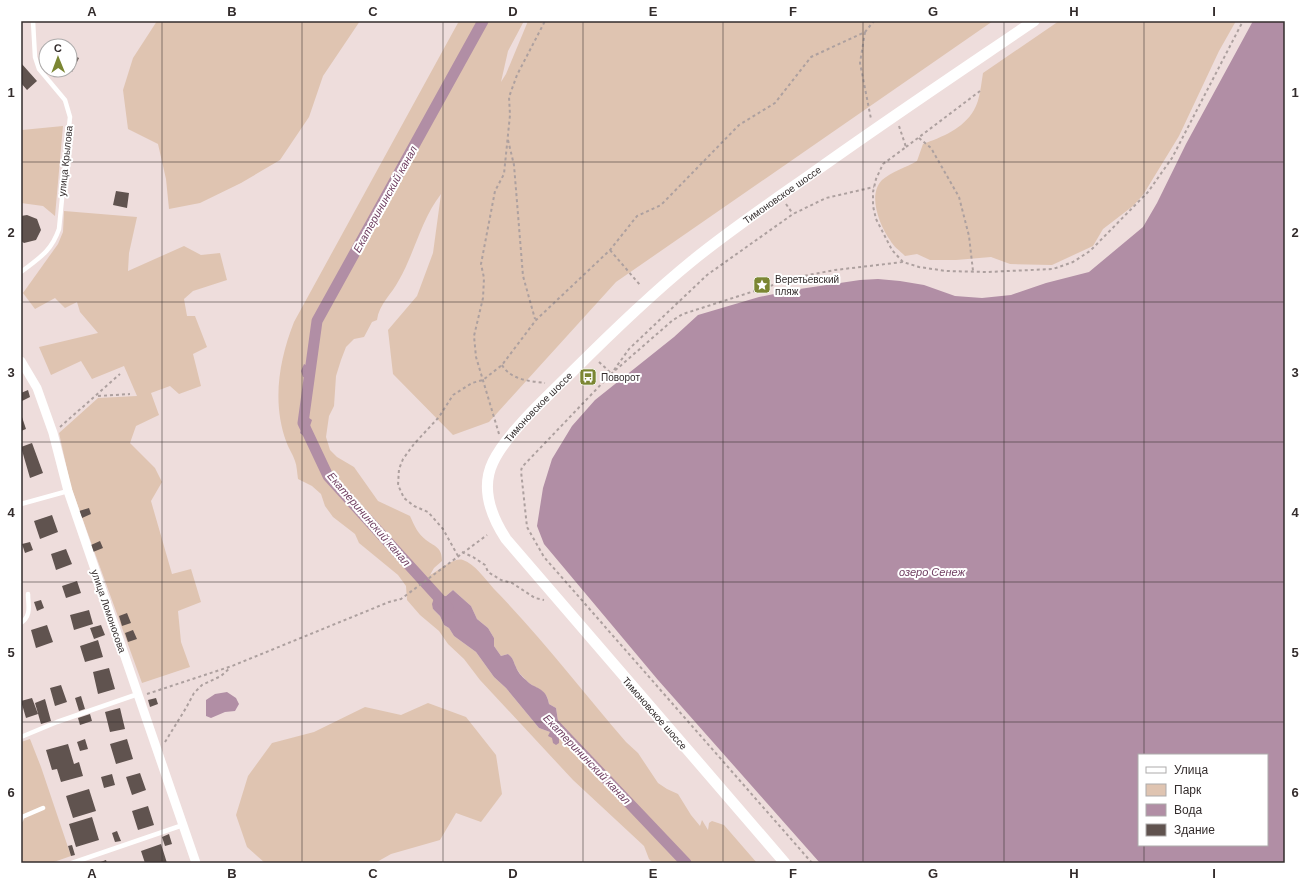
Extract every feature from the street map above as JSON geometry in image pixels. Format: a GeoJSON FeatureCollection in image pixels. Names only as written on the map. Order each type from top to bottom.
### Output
{"type":"FeatureCollection","features":[{"type":"Feature","properties":{"kind":"street","name":"Тимоновское шоссе"},"geometry":{"type":"LineString","coordinates":[[785,863],[561,605],[506,539],[496,524],[487,501],[488,475],[502,446],[558,386],[625,319],[654,293],[746,220],[874,130],[1034,21]]}},
{"type":"Feature","properties":{"kind":"street","name":"улица Ломоносова"},"geometry":{"type":"LineString","coordinates":[[21,361],[37,388],[53,433],[68,491],[196,863]]}},
{"type":"Feature","properties":{"kind":"lane","name":"улица Крылова"},"geometry":{"type":"LineString","coordinates":[[21,272],[48,252],[55,241],[59,229],[70,117],[65,100],[39,69],[35,57],[33,21]]}},
{"type":"Feature","properties":{"kind":"lane"},"geometry":{"type":"LineString","coordinates":[[21,504],[68,491]]}},
{"type":"Feature","properties":{"kind":"lane"},"geometry":{"type":"LineString","coordinates":[[21,622],[26,619],[29,613],[28,594]]}},
{"type":"Feature","properties":{"kind":"lane"},"geometry":{"type":"LineString","coordinates":[[21,737],[57,722],[138,694]]}},
{"type":"Feature","properties":{"kind":"lane"},"geometry":{"type":"LineString","coordinates":[[21,820],[22,817],[43,808]]}},
{"type":"Feature","properties":{"kind":"lane"},"geometry":{"type":"LineString","coordinates":[[72,863],[183,824]]}},
{"type":"Feature","properties":{"kind":"path"},"geometry":{"type":"LineString","coordinates":[[499,434],[476,357],[474,336],[483,298],[484,278],[481,264],[495,191],[504,174],[510,115],[509,97],[517,75],[545,21]]}},
{"type":"Feature","properties":{"kind":"path"},"geometry":{"type":"LineString","coordinates":[[458,556],[443,529],[428,512],[414,506],[404,498],[398,485],[399,469],[407,454],[439,417],[453,395],[472,383],[484,380],[502,365],[536,320],[610,250],[637,216],[661,205],[738,125],[775,103],[811,57],[865,32],[874,21]]}},
{"type":"Feature","properties":{"kind":"path"},"geometry":{"type":"LineString","coordinates":[[812,863],[549,563],[534,542],[527,527],[521,471],[522,467],[611,374],[673,320],[692,310],[798,277],[835,270],[903,262],[919,267],[973,272],[1053,269],[1073,262],[1090,251],[1148,192],[1172,158],[1243,21]]}},
{"type":"Feature","properties":{"kind":"path"},"geometry":{"type":"LineString","coordinates":[[865,32],[860,62],[874,130]]}},
{"type":"Feature","properties":{"kind":"path"},"geometry":{"type":"LineString","coordinates":[[903,262],[892,250],[876,219],[873,206],[874,187],[883,164],[980,91]]}},
{"type":"Feature","properties":{"kind":"path"},"geometry":{"type":"LineString","coordinates":[[896,115],[906,147]]}},
{"type":"Feature","properties":{"kind":"path"},"geometry":{"type":"LineString","coordinates":[[507,137],[514,165],[523,276],[536,320]]}},
{"type":"Feature","properties":{"kind":"path"},"geometry":{"type":"LineString","coordinates":[[919,138],[931,148],[959,197],[969,236],[973,272]]}},
{"type":"Feature","properties":{"kind":"path"},"geometry":{"type":"LineString","coordinates":[[611,374],[629,349],[707,275],[793,214],[826,198],[874,187]]}},
{"type":"Feature","properties":{"kind":"path"},"geometry":{"type":"LineString","coordinates":[[785,202],[793,214]]}},
{"type":"Feature","properties":{"kind":"path"},"geometry":{"type":"LineString","coordinates":[[610,250],[640,285]]}},
{"type":"Feature","properties":{"kind":"path"},"geometry":{"type":"LineString","coordinates":[[599,362],[611,374]]}},
{"type":"Feature","properties":{"kind":"path"},"geometry":{"type":"LineString","coordinates":[[502,365],[506,373],[522,380],[545,383]]}},
{"type":"Feature","properties":{"kind":"path"},"geometry":{"type":"LineString","coordinates":[[53,433],[97,396],[120,374]]}},
{"type":"Feature","properties":{"kind":"path"},"geometry":{"type":"LineString","coordinates":[[97,396],[130,394]]}},
{"type":"Feature","properties":{"kind":"path"},"geometry":{"type":"LineString","coordinates":[[138,694],[147,694],[232,666],[406,596],[462,552],[487,535]]}},
{"type":"Feature","properties":{"kind":"path"},"geometry":{"type":"LineString","coordinates":[[462,552],[474,556],[485,565],[488,572],[501,580],[512,583],[535,598],[561,605]]}},
{"type":"Feature","properties":{"kind":"path"},"geometry":{"type":"LineString","coordinates":[[158,751],[194,693],[202,685],[221,676],[232,666]]}},
{"type":"Feature","properties":{"kind":"green space"},"geometry":{"type":"Polygon","coordinates":[[[157,21],[360,21],[323,76],[309,117],[280,160],[241,183],[200,203],[169,209],[166,179],[158,144],[128,129],[123,90],[133,58],[157,21]]]}},
{"type":"Feature","properties":{"kind":"green space"},"geometry":{"type":"Polygon","coordinates":[[[459,21],[524,21],[508,51],[501,82],[506,74],[528,21],[993,21],[616,282],[489,422],[453,435],[393,374],[388,330],[417,296],[433,253],[441,194],[428,214],[405,269],[380,309],[377,320],[372,322],[364,337],[354,339],[346,347],[336,376],[334,406],[329,416],[326,437],[330,450],[337,457],[354,467],[378,501],[410,516],[421,535],[440,550],[442,561],[434,568],[430,575],[451,562],[459,560],[463,560],[472,565],[545,645],[626,742],[638,753],[658,783],[678,794],[700,826],[702,820],[708,830],[709,823],[712,821],[724,825],[757,863],[653,863],[649,859],[644,846],[573,780],[480,680],[464,659],[448,644],[439,631],[420,615],[407,600],[406,586],[398,575],[359,543],[355,534],[333,517],[325,506],[321,494],[312,486],[298,479],[296,463],[287,444],[282,426],[278,396],[284,351],[294,322],[459,21]],[[453,590],[446,596],[438,599],[433,609],[440,616],[444,625],[449,628],[454,636],[476,652],[494,677],[506,688],[539,728],[550,732],[558,721],[556,708],[549,704],[546,695],[543,692],[529,683],[522,676],[508,654],[501,656],[494,646],[494,638],[488,628],[477,619],[471,606],[453,590]]]}},
{"type":"Feature","properties":{"kind":"green space"},"geometry":{"type":"Polygon","coordinates":[[[1059,21],[1236,21],[1219,51],[1179,136],[1143,195],[1133,206],[1103,229],[1093,246],[1052,265],[1010,264],[991,257],[956,260],[930,260],[917,254],[905,256],[891,242],[882,227],[875,202],[878,186],[886,177],[917,161],[923,144],[952,132],[969,117],[978,102],[983,73],[1059,21]]]}},
{"type":"Feature","properties":{"kind":"green space"},"geometry":{"type":"Polygon","coordinates":[[[63,126],[55,216],[43,206],[21,203],[21,128],[22,130],[63,126]]]}},
{"type":"Feature","properties":{"kind":"green space"},"geometry":{"type":"Polygon","coordinates":[[[64,211],[137,217],[129,253],[128,271],[184,246],[201,255],[220,253],[227,280],[193,291],[184,299],[187,316],[195,316],[207,347],[193,354],[201,386],[179,394],[170,386],[151,393],[159,415],[136,426],[130,443],[155,468],[162,482],[151,501],[172,574],[191,569],[201,602],[178,611],[181,642],[190,667],[142,683],[71,487],[59,433],[98,398],[137,396],[124,366],[92,379],[81,361],[51,375],[39,347],[98,333],[80,312],[77,302],[65,308],[55,298],[35,309],[23,293],[58,244],[63,232],[64,211]]]}},
{"type":"Feature","properties":{"kind":"green space"},"geometry":{"type":"Polygon","coordinates":[[[428,703],[466,717],[496,755],[502,794],[481,822],[456,813],[440,840],[391,854],[375,863],[265,863],[247,847],[236,815],[248,776],[272,743],[314,732],[365,707],[401,715],[428,703]]]}},
{"type":"Feature","properties":{"kind":"green space"},"geometry":{"type":"Polygon","coordinates":[[[30,739],[71,856],[51,863],[21,863],[21,742],[30,739]]]}},
{"type":"Feature","properties":{"kind":"water","name":"озеро Сенеж"},"geometry":{"type":"Polygon","coordinates":[[[1253,21],[1285,21],[1285,863],[820,863],[658,680],[544,544],[537,526],[543,488],[552,459],[572,426],[595,400],[674,337],[698,315],[759,297],[793,290],[860,280],[878,279],[924,285],[955,296],[982,298],[1011,295],[1046,283],[1089,272],[1143,227],[1157,203],[1186,144],[1253,21]]]}},
{"type":"Feature","properties":{"kind":"water"},"geometry":{"type":"Polygon","coordinates":[[[304,364],[311,368],[311,373],[307,378],[303,377],[301,371],[304,364]]]}},
{"type":"Feature","properties":{"kind":"water"},"geometry":{"type":"Polygon","coordinates":[[[305,409],[309,411],[309,418],[312,420],[310,426],[312,434],[306,438],[300,433],[303,422],[300,415],[301,410],[305,409]]]}},
{"type":"Feature","properties":{"kind":"water"},"geometry":{"type":"Polygon","coordinates":[[[453,590],[471,606],[477,619],[488,628],[494,638],[494,646],[501,656],[508,654],[513,660],[521,676],[529,683],[543,691],[548,698],[549,704],[556,708],[558,721],[562,725],[562,736],[559,736],[559,743],[556,745],[553,743],[552,738],[548,736],[550,732],[539,728],[506,688],[494,677],[476,652],[454,636],[449,628],[444,625],[440,616],[433,609],[432,604],[434,598],[446,596],[453,590]]]}},
{"type":"Feature","properties":{"kind":"water"},"geometry":{"type":"Polygon","coordinates":[[[227,692],[236,698],[239,704],[235,711],[225,712],[211,718],[206,716],[206,700],[215,694],[227,692]]]}},
{"type":"Feature","properties":{"kind":"building"},"geometry":{"type":"Polygon","coordinates":[[[21,63],[37,81],[27,90],[21,83],[21,63]]]}},
{"type":"Feature","properties":{"kind":"building"},"geometry":{"type":"Polygon","coordinates":[[[116,191],[129,193],[127,208],[113,205],[116,191]]]}},
{"type":"Feature","properties":{"kind":"building"},"geometry":{"type":"Polygon","coordinates":[[[27,215],[37,219],[41,230],[36,240],[24,243],[21,241],[21,216],[27,215]]]}},
{"type":"Feature","properties":{"kind":"building"},"geometry":{"type":"Polygon","coordinates":[[[28,390],[30,397],[22,401],[21,393],[28,390]]]}},
{"type":"Feature","properties":{"kind":"building"},"geometry":{"type":"Polygon","coordinates":[[[21,414],[26,429],[21,431],[21,414]]]}},
{"type":"Feature","properties":{"kind":"building"},"geometry":{"type":"Polygon","coordinates":[[[32,443],[43,473],[30,478],[21,447],[32,443]]]}},
{"type":"Feature","properties":{"kind":"building"},"geometry":{"type":"Polygon","coordinates":[[[89,508],[91,514],[82,518],[79,511],[89,508]]]}},
{"type":"Feature","properties":{"kind":"building"},"geometry":{"type":"Polygon","coordinates":[[[52,515],[58,532],[40,539],[34,521],[52,515]]]}},
{"type":"Feature","properties":{"kind":"building"},"geometry":{"type":"Polygon","coordinates":[[[100,541],[103,548],[93,552],[91,545],[100,541]]]}},
{"type":"Feature","properties":{"kind":"building"},"geometry":{"type":"Polygon","coordinates":[[[30,542],[33,550],[25,553],[22,544],[30,542]]]}},
{"type":"Feature","properties":{"kind":"building"},"geometry":{"type":"Polygon","coordinates":[[[66,549],[72,564],[56,570],[51,554],[66,549]]]}},
{"type":"Feature","properties":{"kind":"building"},"geometry":{"type":"Polygon","coordinates":[[[77,581],[81,593],[66,598],[62,586],[77,581]]]}},
{"type":"Feature","properties":{"kind":"building"},"geometry":{"type":"Polygon","coordinates":[[[41,600],[44,608],[37,611],[34,602],[41,600]]]}},
{"type":"Feature","properties":{"kind":"building"},"geometry":{"type":"Polygon","coordinates":[[[89,610],[93,624],[74,630],[70,615],[89,610]]]}},
{"type":"Feature","properties":{"kind":"building"},"geometry":{"type":"Polygon","coordinates":[[[127,613],[131,623],[122,626],[119,616],[127,613]]]}},
{"type":"Feature","properties":{"kind":"building"},"geometry":{"type":"Polygon","coordinates":[[[47,625],[53,642],[36,648],[31,630],[47,625]]]}},
{"type":"Feature","properties":{"kind":"building"},"geometry":{"type":"Polygon","coordinates":[[[101,625],[105,635],[94,639],[90,628],[101,625]]]}},
{"type":"Feature","properties":{"kind":"building"},"geometry":{"type":"Polygon","coordinates":[[[133,630],[137,639],[128,642],[125,633],[133,630]]]}},
{"type":"Feature","properties":{"kind":"building"},"geometry":{"type":"Polygon","coordinates":[[[98,640],[103,657],[85,662],[80,646],[98,640]]]}},
{"type":"Feature","properties":{"kind":"building"},"geometry":{"type":"Polygon","coordinates":[[[109,668],[115,689],[98,694],[93,672],[109,668]]]}},
{"type":"Feature","properties":{"kind":"building"},"geometry":{"type":"Polygon","coordinates":[[[61,685],[67,702],[55,706],[50,688],[61,685]]]}},
{"type":"Feature","properties":{"kind":"building"},"geometry":{"type":"Polygon","coordinates":[[[81,696],[85,709],[79,711],[75,698],[81,696]]]}},
{"type":"Feature","properties":{"kind":"building"},"geometry":{"type":"Polygon","coordinates":[[[32,698],[38,714],[26,718],[21,701],[32,698]]]}},
{"type":"Feature","properties":{"kind":"building"},"geometry":{"type":"Polygon","coordinates":[[[156,698],[158,704],[150,707],[148,700],[156,698]]]}},
{"type":"Feature","properties":{"kind":"building"},"geometry":{"type":"Polygon","coordinates":[[[45,699],[51,721],[41,724],[35,703],[45,699]]]}},
{"type":"Feature","properties":{"kind":"building"},"geometry":{"type":"Polygon","coordinates":[[[120,708],[125,729],[110,732],[105,712],[120,708]]]}},
{"type":"Feature","properties":{"kind":"building"},"geometry":{"type":"Polygon","coordinates":[[[90,714],[92,721],[80,725],[78,718],[90,714]]]}},
{"type":"Feature","properties":{"kind":"building"},"geometry":{"type":"Polygon","coordinates":[[[85,739],[88,749],[80,751],[77,742],[85,739]]]}},
{"type":"Feature","properties":{"kind":"building"},"geometry":{"type":"Polygon","coordinates":[[[127,739],[133,759],[116,764],[110,744],[127,739]]]}},
{"type":"Feature","properties":{"kind":"building"},"geometry":{"type":"Polygon","coordinates":[[[68,744],[74,764],[79,762],[83,776],[61,782],[57,769],[52,770],[46,750],[68,744]]]}},
{"type":"Feature","properties":{"kind":"building"},"geometry":{"type":"Polygon","coordinates":[[[140,773],[146,790],[132,795],[126,777],[140,773]]]}},
{"type":"Feature","properties":{"kind":"building"},"geometry":{"type":"Polygon","coordinates":[[[112,774],[115,785],[104,788],[101,777],[112,774]]]}},
{"type":"Feature","properties":{"kind":"building"},"geometry":{"type":"Polygon","coordinates":[[[89,789],[96,811],[73,818],[66,796],[89,789]]]}},
{"type":"Feature","properties":{"kind":"building"},"geometry":{"type":"Polygon","coordinates":[[[148,806],[154,825],[138,830],[132,811],[148,806]]]}},
{"type":"Feature","properties":{"kind":"building"},"geometry":{"type":"Polygon","coordinates":[[[92,817],[99,840],[76,847],[69,824],[92,817]]]}},
{"type":"Feature","properties":{"kind":"building"},"geometry":{"type":"Polygon","coordinates":[[[117,831],[121,841],[115,842],[112,833],[117,831]]]}},
{"type":"Feature","properties":{"kind":"building"},"geometry":{"type":"Polygon","coordinates":[[[169,834],[172,844],[165,846],[162,837],[169,834]]]}},
{"type":"Feature","properties":{"kind":"building"},"geometry":{"type":"Polygon","coordinates":[[[161,844],[167,863],[145,863],[141,851],[161,844]]]}},
{"type":"Feature","properties":{"kind":"building"},"geometry":{"type":"Polygon","coordinates":[[[72,845],[75,855],[71,856],[68,846],[72,845]]]}},
{"type":"Feature","properties":{"kind":"building"},"geometry":{"type":"Polygon","coordinates":[[[106,860],[107,863],[98,863],[106,860]]]}},
{"type":"Feature","properties":{"kind":"waterway","name":"Екатерининский канал"},"geometry":{"type":"LineString","coordinates":[[448,608],[328,476],[303,423],[317,321],[483,21]]}},
{"type":"Feature","properties":{"kind":"waterway","name":"Екатерининский канал"},"geometry":{"type":"LineString","coordinates":[[553,723],[686,863]]}},
{"type":"Feature","properties":{"kind":"place","name":"Веретьевский пляж"},"geometry":{"type":"Point","coordinates":[762,285]}},
{"type":"Feature","properties":{"kind":"place","name":"Поворот"},"geometry":{"type":"Point","coordinates":[588,377]}}]}
